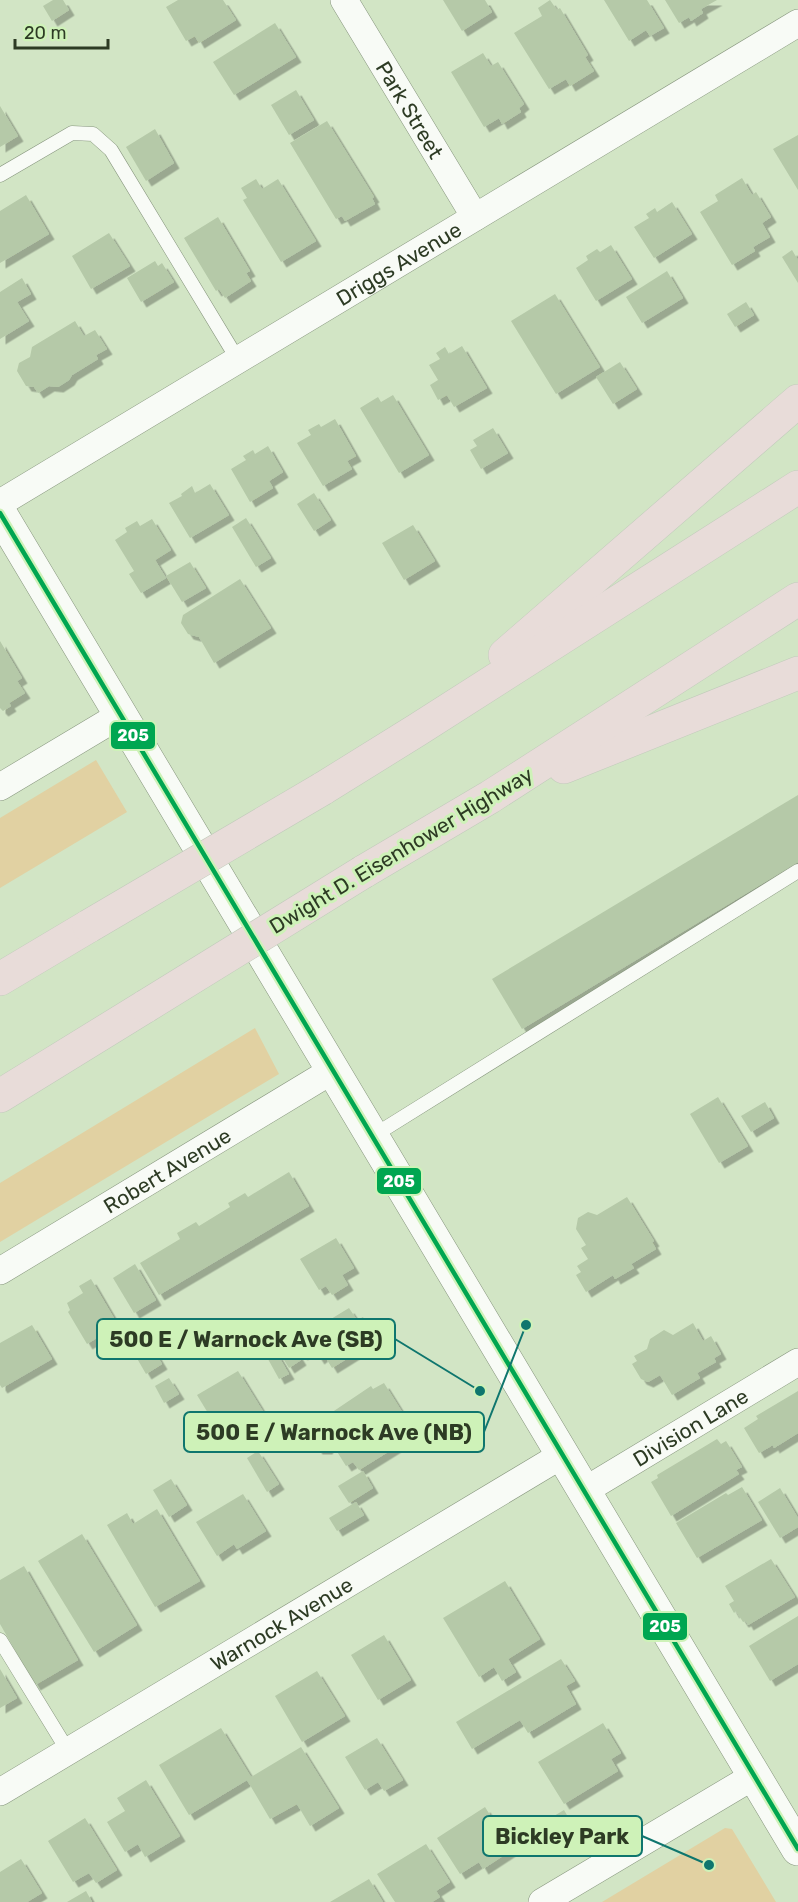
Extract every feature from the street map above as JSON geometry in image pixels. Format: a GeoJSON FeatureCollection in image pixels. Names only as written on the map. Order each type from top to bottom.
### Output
{"type":"FeatureCollection","features":[{"type":"Feature","properties":{"kind":"highway"},"geometry":{"type":"LineString","coordinates":[[417,730],[798,401]]}},
{"type":"Feature","properties":{"kind":"highway"},"geometry":{"type":"LineString","coordinates":[[0,980],[322,789],[798,487]]}},
{"type":"Feature","properties":{"kind":"highway","name":"Dwight D. Eisenhower Highway"},"geometry":{"type":"LineString","coordinates":[[0,1096],[363,872],[490,797],[798,599]]}},
{"type":"Feature","properties":{"kind":"highway"},"geometry":{"type":"LineString","coordinates":[[490,797],[798,673]]}},
{"type":"Feature","properties":{"kind":"street","name":"Park Street"},"geometry":{"type":"LineString","coordinates":[[344,0],[475,217]]}},
{"type":"Feature","properties":{"kind":"street","name":"Driggs Avenue"},"geometry":{"type":"LineString","coordinates":[[0,502],[798,24]]}},
{"type":"Feature","properties":{"kind":"street"},"geometry":{"type":"LineString","coordinates":[[0,513],[798,1849]]}},
{"type":"Feature","properties":{"kind":"street"},"geometry":{"type":"LineString","coordinates":[[0,787],[122,714]]}},
{"type":"Feature","properties":{"kind":"street","name":"Robert Avenue"},"geometry":{"type":"LineString","coordinates":[[0,1271],[333,1070]]}},
{"type":"Feature","properties":{"kind":"street","name":"Division Lane"},"geometry":{"type":"LineString","coordinates":[[584,1491],[797,1364]]}},
{"type":"Feature","properties":{"kind":"street","name":"Warnock Avenue"},"geometry":{"type":"LineString","coordinates":[[0,1791],[562,1455]]}},
{"type":"Feature","properties":{"kind":"street"},"geometry":{"type":"LineString","coordinates":[[542,1902],[754,1776]]}},
{"type":"Feature","properties":{"kind":"lane"},"geometry":{"type":"LineString","coordinates":[[0,175],[72,133],[93,134],[111,150],[238,360]]}},
{"type":"Feature","properties":{"kind":"lane"},"geometry":{"type":"LineString","coordinates":[[373,1136],[798,871]]}},
{"type":"Feature","properties":{"kind":"lane"},"geometry":{"type":"LineString","coordinates":[[0,1640],[68,1751]]}},
{"type":"Feature","properties":{"kind":"shaded area"},"geometry":{"type":"Polygon","coordinates":[[[96,760],[127,812],[0,888],[0,818],[96,760]]]}},
{"type":"Feature","properties":{"kind":"shaded area"},"geometry":{"type":"Polygon","coordinates":[[[255,1028],[279,1074],[0,1242],[0,1183],[255,1028]]]}},
{"type":"Feature","properties":{"kind":"shaded area"},"geometry":{"type":"Polygon","coordinates":[[[725,1828],[732,1829],[776,1902],[602,1902],[725,1828]]]}},
{"type":"Feature","properties":{"kind":"building"},"geometry":{"type":"Polygon","coordinates":[[[53,0],[63,0],[69,10],[52,21],[43,6],[53,0]]]}},
{"type":"Feature","properties":{"kind":"building"},"geometry":{"type":"Polygon","coordinates":[[[178,0],[223,0],[236,20],[199,43],[195,36],[186,41],[166,7],[178,0]]]}},
{"type":"Feature","properties":{"kind":"building"},"geometry":{"type":"Polygon","coordinates":[[[443,0],[485,0],[492,12],[462,31],[443,0]]]}},
{"type":"Feature","properties":{"kind":"building"},"geometry":{"type":"Polygon","coordinates":[[[550,0],[557,10],[560,8],[588,55],[585,57],[594,71],[570,86],[566,79],[549,89],[514,33],[542,16],[538,8],[550,0]]]}},
{"type":"Feature","properties":{"kind":"building"},"geometry":{"type":"Polygon","coordinates":[[[604,0],[647,0],[664,28],[650,36],[646,30],[629,41],[604,0]]]}},
{"type":"Feature","properties":{"kind":"building"},"geometry":{"type":"Polygon","coordinates":[[[665,0],[717,0],[701,9],[703,13],[691,21],[689,17],[679,23],[665,0]]]}},
{"type":"Feature","properties":{"kind":"building"},"geometry":{"type":"Polygon","coordinates":[[[275,23],[296,57],[234,95],[213,62],[275,23]]]}},
{"type":"Feature","properties":{"kind":"building"},"geometry":{"type":"Polygon","coordinates":[[[483,53],[491,66],[498,62],[524,104],[519,108],[521,112],[502,124],[499,118],[484,127],[451,72],[483,53]]]}},
{"type":"Feature","properties":{"kind":"building"},"geometry":{"type":"Polygon","coordinates":[[[296,90],[314,120],[289,135],[271,105],[296,90]]]}},
{"type":"Feature","properties":{"kind":"building"},"geometry":{"type":"Polygon","coordinates":[[[0,106],[18,136],[0,147],[0,106]]]}},
{"type":"Feature","properties":{"kind":"building"},"geometry":{"type":"Polygon","coordinates":[[[327,121],[374,197],[372,198],[375,204],[345,221],[342,216],[336,219],[290,143],[327,121]]]}},
{"type":"Feature","properties":{"kind":"building"},"geometry":{"type":"Polygon","coordinates":[[[155,129],[174,163],[146,181],[126,147],[155,129]]]}},
{"type":"Feature","properties":{"kind":"building"},"geometry":{"type":"Polygon","coordinates":[[[798,135],[798,190],[773,149],[798,135]]]}},
{"type":"Feature","properties":{"kind":"building"},"geometry":{"type":"Polygon","coordinates":[[[742,178],[752,195],[756,192],[771,217],[762,223],[770,237],[753,247],[755,251],[732,265],[700,212],[718,201],[715,195],[742,178]]]}},
{"type":"Feature","properties":{"kind":"building"},"geometry":{"type":"Polygon","coordinates":[[[256,179],[262,189],[278,179],[316,241],[281,262],[243,200],[247,198],[241,188],[256,179]]]}},
{"type":"Feature","properties":{"kind":"building"},"geometry":{"type":"Polygon","coordinates":[[[26,195],[49,234],[0,263],[0,211],[26,195]]]}},
{"type":"Feature","properties":{"kind":"building"},"geometry":{"type":"Polygon","coordinates":[[[672,202],[692,234],[654,258],[634,227],[649,218],[646,214],[655,208],[657,212],[672,202]]]}},
{"type":"Feature","properties":{"kind":"building"},"geometry":{"type":"Polygon","coordinates":[[[218,217],[250,271],[246,273],[251,281],[225,298],[219,289],[216,291],[184,238],[218,217]]]}},
{"type":"Feature","properties":{"kind":"building"},"geometry":{"type":"Polygon","coordinates":[[[109,233],[130,266],[91,289],[72,256],[109,233]]]}},
{"type":"Feature","properties":{"kind":"building"},"geometry":{"type":"Polygon","coordinates":[[[611,245],[632,279],[596,301],[576,268],[588,260],[586,256],[597,249],[600,252],[611,245]]]}},
{"type":"Feature","properties":{"kind":"building"},"geometry":{"type":"Polygon","coordinates":[[[792,250],[798,260],[798,283],[782,257],[792,250]]]}},
{"type":"Feature","properties":{"kind":"building"},"geometry":{"type":"Polygon","coordinates":[[[155,261],[158,266],[162,263],[174,282],[141,302],[127,278],[155,261]]]}},
{"type":"Feature","properties":{"kind":"building"},"geometry":{"type":"Polygon","coordinates":[[[667,271],[683,298],[642,323],[626,297],[667,271]]]}},
{"type":"Feature","properties":{"kind":"building"},"geometry":{"type":"Polygon","coordinates":[[[22,278],[31,294],[17,302],[29,321],[0,339],[0,292],[22,278]]]}},
{"type":"Feature","properties":{"kind":"building"},"geometry":{"type":"Polygon","coordinates":[[[555,294],[600,367],[556,394],[511,321],[555,294]]]}},
{"type":"Feature","properties":{"kind":"building"},"geometry":{"type":"Polygon","coordinates":[[[746,302],[754,315],[735,327],[727,314],[746,302]]]}},
{"type":"Feature","properties":{"kind":"building"},"geometry":{"type":"Polygon","coordinates":[[[75,321],[84,336],[95,330],[107,349],[96,355],[98,359],[72,375],[69,380],[58,387],[49,386],[38,393],[34,387],[26,386],[17,371],[19,363],[30,357],[32,347],[75,321]]]}},
{"type":"Feature","properties":{"kind":"building"},"geometry":{"type":"Polygon","coordinates":[[[462,346],[487,388],[454,407],[447,395],[438,400],[430,385],[438,380],[429,365],[440,359],[436,353],[445,347],[449,354],[462,346]]]}},
{"type":"Feature","properties":{"kind":"building"},"geometry":{"type":"Polygon","coordinates":[[[620,362],[637,389],[613,404],[596,377],[620,362]]]}},
{"type":"Feature","properties":{"kind":"building"},"geometry":{"type":"Polygon","coordinates":[[[393,395],[429,455],[399,473],[360,408],[378,397],[381,402],[393,395]]]}},
{"type":"Feature","properties":{"kind":"building"},"geometry":{"type":"Polygon","coordinates":[[[335,419],[356,456],[347,461],[352,469],[323,486],[297,443],[311,435],[308,430],[319,424],[321,427],[335,419]]]}},
{"type":"Feature","properties":{"kind":"building"},"geometry":{"type":"Polygon","coordinates":[[[493,428],[508,453],[481,469],[470,450],[477,446],[473,440],[493,428]]]}},
{"type":"Feature","properties":{"kind":"building"},"geometry":{"type":"Polygon","coordinates":[[[268,446],[283,472],[269,481],[273,488],[250,502],[231,469],[246,460],[243,456],[253,450],[255,454],[268,446]]]}},
{"type":"Feature","properties":{"kind":"building"},"geometry":{"type":"Polygon","coordinates":[[[210,484],[229,515],[190,538],[169,503],[182,496],[181,494],[192,486],[195,493],[210,484]]]}},
{"type":"Feature","properties":{"kind":"building"},"geometry":{"type":"Polygon","coordinates":[[[314,493],[331,520],[314,531],[297,504],[314,493]]]}},
{"type":"Feature","properties":{"kind":"building"},"geometry":{"type":"Polygon","coordinates":[[[246,518],[271,558],[256,567],[232,527],[246,518]]]}},
{"type":"Feature","properties":{"kind":"building"},"geometry":{"type":"Polygon","coordinates":[[[152,519],[171,550],[155,560],[166,578],[141,593],[129,574],[134,571],[115,540],[127,532],[125,528],[137,521],[140,526],[152,519]]]}},
{"type":"Feature","properties":{"kind":"building"},"geometry":{"type":"Polygon","coordinates":[[[413,525],[435,561],[404,580],[382,543],[413,525]]]}},
{"type":"Feature","properties":{"kind":"building"},"geometry":{"type":"Polygon","coordinates":[[[190,562],[206,588],[182,602],[166,576],[190,562]]]}},
{"type":"Feature","properties":{"kind":"building"},"geometry":{"type":"Polygon","coordinates":[[[240,579],[271,628],[214,663],[199,637],[188,634],[181,623],[183,615],[240,579]]]}},
{"type":"Feature","properties":{"kind":"building"},"geometry":{"type":"Polygon","coordinates":[[[0,641],[22,678],[17,681],[25,693],[9,703],[11,706],[3,711],[0,708],[0,641]]]}},
{"type":"Feature","properties":{"kind":"building"},"geometry":{"type":"Polygon","coordinates":[[[798,795],[798,862],[522,1029],[492,979],[798,795]]]}},
{"type":"Feature","properties":{"kind":"building"},"geometry":{"type":"Polygon","coordinates":[[[718,1097],[748,1146],[719,1163],[690,1114],[718,1097]]]}},
{"type":"Feature","properties":{"kind":"building"},"geometry":{"type":"Polygon","coordinates":[[[765,1102],[774,1118],[751,1132],[741,1116],[765,1102]]]}},
{"type":"Feature","properties":{"kind":"building"},"geometry":{"type":"Polygon","coordinates":[[[289,1172],[309,1206],[159,1295],[140,1263],[180,1239],[177,1233],[196,1222],[199,1226],[230,1207],[228,1203],[245,1193],[248,1197],[289,1172]]]}},
{"type":"Feature","properties":{"kind":"building"},"geometry":{"type":"Polygon","coordinates":[[[627,1197],[654,1241],[652,1242],[656,1249],[631,1264],[634,1268],[615,1279],[613,1275],[586,1292],[576,1275],[581,1272],[577,1266],[588,1259],[581,1248],[586,1245],[576,1229],[578,1218],[588,1212],[597,1215],[627,1197]]]}},
{"type":"Feature","properties":{"kind":"building"},"geometry":{"type":"Polygon","coordinates":[[[336,1238],[354,1268],[342,1275],[348,1285],[332,1295],[326,1286],[319,1290],[300,1259],[336,1238]]]}},
{"type":"Feature","properties":{"kind":"building"},"geometry":{"type":"Polygon","coordinates":[[[135,1264],[156,1300],[134,1313],[113,1278],[135,1264]]]}},
{"type":"Feature","properties":{"kind":"building"},"geometry":{"type":"Polygon","coordinates":[[[91,1279],[118,1325],[87,1344],[68,1312],[70,1310],[67,1303],[83,1293],[79,1286],[91,1279]]]}},
{"type":"Feature","properties":{"kind":"building"},"geometry":{"type":"Polygon","coordinates":[[[349,1308],[357,1320],[363,1317],[377,1340],[332,1368],[324,1355],[319,1359],[312,1348],[302,1355],[291,1336],[309,1325],[313,1330],[349,1308]]]}},
{"type":"Feature","properties":{"kind":"building"},"geometry":{"type":"Polygon","coordinates":[[[693,1323],[703,1341],[711,1336],[721,1354],[714,1358],[716,1362],[697,1373],[700,1378],[672,1395],[660,1375],[648,1382],[641,1379],[632,1364],[637,1361],[634,1356],[647,1349],[650,1339],[664,1330],[673,1335],[693,1323]]]}},
{"type":"Feature","properties":{"kind":"building"},"geometry":{"type":"Polygon","coordinates":[[[32,1325],[52,1359],[2,1388],[0,1385],[0,1343],[32,1325]]]}},
{"type":"Feature","properties":{"kind":"building"},"geometry":{"type":"Polygon","coordinates":[[[286,1336],[301,1360],[289,1368],[274,1344],[286,1336]]]}},
{"type":"Feature","properties":{"kind":"building"},"geometry":{"type":"Polygon","coordinates":[[[147,1339],[162,1364],[146,1374],[131,1348],[147,1339]]]}},
{"type":"Feature","properties":{"kind":"building"},"geometry":{"type":"Polygon","coordinates":[[[272,1345],[289,1374],[279,1379],[263,1350],[272,1345]]]}},
{"type":"Feature","properties":{"kind":"building"},"geometry":{"type":"Polygon","coordinates":[[[238,1371],[269,1421],[228,1446],[197,1395],[238,1371]]]}},
{"type":"Feature","properties":{"kind":"building"},"geometry":{"type":"Polygon","coordinates":[[[169,1378],[179,1394],[164,1403],[155,1386],[169,1378]]]}},
{"type":"Feature","properties":{"kind":"building"},"geometry":{"type":"Polygon","coordinates":[[[384,1383],[414,1431],[402,1438],[404,1442],[359,1470],[353,1462],[346,1466],[331,1442],[327,1449],[317,1449],[311,1439],[317,1430],[326,1433],[319,1421],[371,1386],[373,1389],[384,1383]]]}},
{"type":"Feature","properties":{"kind":"building"},"geometry":{"type":"Polygon","coordinates":[[[798,1391],[798,1433],[774,1448],[773,1445],[759,1453],[744,1428],[758,1419],[756,1416],[798,1391]]]}},
{"type":"Feature","properties":{"kind":"building"},"geometry":{"type":"Polygon","coordinates":[[[717,1439],[721,1444],[726,1441],[742,1467],[736,1470],[739,1474],[671,1516],[651,1482],[658,1478],[657,1475],[717,1439]]]}},
{"type":"Feature","properties":{"kind":"building"},"geometry":{"type":"Polygon","coordinates":[[[258,1451],[279,1484],[267,1492],[247,1458],[258,1451]]]}},
{"type":"Feature","properties":{"kind":"building"},"geometry":{"type":"Polygon","coordinates":[[[363,1471],[373,1488],[349,1503],[338,1486],[363,1471]]]}},
{"type":"Feature","properties":{"kind":"building"},"geometry":{"type":"Polygon","coordinates":[[[171,1479],[187,1505],[169,1517],[153,1490],[171,1479]]]}},
{"type":"Feature","properties":{"kind":"building"},"geometry":{"type":"Polygon","coordinates":[[[742,1487],[762,1520],[697,1558],[676,1523],[726,1493],[728,1495],[742,1487]]]}},
{"type":"Feature","properties":{"kind":"building"},"geometry":{"type":"Polygon","coordinates":[[[780,1488],[798,1518],[798,1527],[780,1538],[758,1502],[780,1488]]]}},
{"type":"Feature","properties":{"kind":"building"},"geometry":{"type":"Polygon","coordinates":[[[243,1494],[266,1531],[237,1549],[234,1544],[217,1556],[196,1522],[243,1494]]]}},
{"type":"Feature","properties":{"kind":"building"},"geometry":{"type":"Polygon","coordinates":[[[356,1502],[364,1515],[337,1531],[329,1518],[356,1502]]]}},
{"type":"Feature","properties":{"kind":"building"},"geometry":{"type":"Polygon","coordinates":[[[157,1509],[200,1581],[155,1607],[107,1525],[127,1513],[133,1524],[157,1509]]]}},
{"type":"Feature","properties":{"kind":"building"},"geometry":{"type":"Polygon","coordinates":[[[82,1534],[137,1625],[94,1652],[38,1561],[82,1534]]]}},
{"type":"Feature","properties":{"kind":"building"},"geometry":{"type":"Polygon","coordinates":[[[771,1559],[795,1597],[748,1625],[746,1621],[743,1622],[736,1611],[734,1613],[729,1604],[734,1601],[725,1586],[771,1559]]]}},
{"type":"Feature","properties":{"kind":"building"},"geometry":{"type":"Polygon","coordinates":[[[24,1566],[78,1660],[35,1685],[0,1624],[0,1580],[24,1566]]]}},
{"type":"Feature","properties":{"kind":"building"},"geometry":{"type":"Polygon","coordinates":[[[505,1581],[540,1639],[508,1659],[516,1672],[502,1681],[494,1667],[479,1677],[443,1618],[505,1581]]]}},
{"type":"Feature","properties":{"kind":"building"},"geometry":{"type":"Polygon","coordinates":[[[798,1616],[798,1664],[770,1681],[749,1646],[798,1616]]]}},
{"type":"Feature","properties":{"kind":"building"},"geometry":{"type":"Polygon","coordinates":[[[384,1635],[411,1680],[378,1700],[351,1655],[384,1635]]]}},
{"type":"Feature","properties":{"kind":"building"},"geometry":{"type":"Polygon","coordinates":[[[561,1659],[575,1681],[566,1686],[576,1704],[528,1733],[520,1720],[472,1749],[456,1722],[561,1659]]]}},
{"type":"Feature","properties":{"kind":"building"},"geometry":{"type":"Polygon","coordinates":[[[0,1669],[17,1698],[0,1708],[0,1669]]]}},
{"type":"Feature","properties":{"kind":"building"},"geometry":{"type":"Polygon","coordinates":[[[317,1671],[345,1716],[302,1742],[275,1696],[317,1671]]]}},
{"type":"Feature","properties":{"kind":"building"},"geometry":{"type":"Polygon","coordinates":[[[603,1723],[621,1753],[611,1759],[618,1771],[564,1804],[538,1762],[603,1723]]]}},
{"type":"Feature","properties":{"kind":"building"},"geometry":{"type":"Polygon","coordinates":[[[221,1728],[251,1777],[301,1747],[339,1808],[310,1826],[297,1804],[270,1819],[247,1780],[189,1815],[159,1765],[221,1728]]]}},
{"type":"Feature","properties":{"kind":"building"},"geometry":{"type":"Polygon","coordinates":[[[377,1738],[403,1780],[384,1791],[378,1782],[365,1790],[345,1757],[377,1738]]]}},
{"type":"Feature","properties":{"kind":"building"},"geometry":{"type":"Polygon","coordinates":[[[146,1780],[180,1836],[145,1857],[138,1844],[125,1852],[107,1822],[125,1811],[117,1798],[146,1780]]]}},
{"type":"Feature","properties":{"kind":"building"},"geometry":{"type":"Polygon","coordinates":[[[485,1807],[512,1850],[483,1869],[479,1862],[460,1874],[437,1838],[485,1807]]]}},
{"type":"Feature","properties":{"kind":"building"},"geometry":{"type":"Polygon","coordinates":[[[564,1810],[579,1836],[554,1851],[539,1825],[564,1810]]]}},
{"type":"Feature","properties":{"kind":"building"},"geometry":{"type":"Polygon","coordinates":[[[85,1818],[117,1870],[96,1883],[89,1873],[73,1882],[48,1841],[85,1818]]]}},
{"type":"Feature","properties":{"kind":"building"},"geometry":{"type":"Polygon","coordinates":[[[426,1844],[450,1882],[436,1891],[440,1897],[432,1902],[395,1902],[377,1874],[426,1844]]]}},
{"type":"Feature","properties":{"kind":"building"},"geometry":{"type":"Polygon","coordinates":[[[21,1859],[42,1893],[27,1902],[0,1902],[0,1872],[21,1859]]]}},
{"type":"Feature","properties":{"kind":"building"},"geometry":{"type":"Polygon","coordinates":[[[369,1879],[383,1902],[330,1902],[369,1879]]]}},
{"type":"Feature","properties":{"kind":"building"},"geometry":{"type":"Polygon","coordinates":[[[86,1891],[92,1902],[67,1902],[86,1891]]]}},
{"type":"Feature","properties":{"kind":"transit line","name":"205"},"geometry":{"type":"LineString","coordinates":[[0,513],[798,1849]]}},
{"type":"Feature","properties":{"kind":"place","name":"500 E / Warnock Ave (NB)"},"geometry":{"type":"Point","coordinates":[526,1325]}},
{"type":"Feature","properties":{"kind":"place","name":"500 E / Warnock Ave (SB)"},"geometry":{"type":"Point","coordinates":[480,1391]}},
{"type":"Feature","properties":{"kind":"place","name":"Bickley Park"},"geometry":{"type":"Point","coordinates":[709,1865]}}]}
